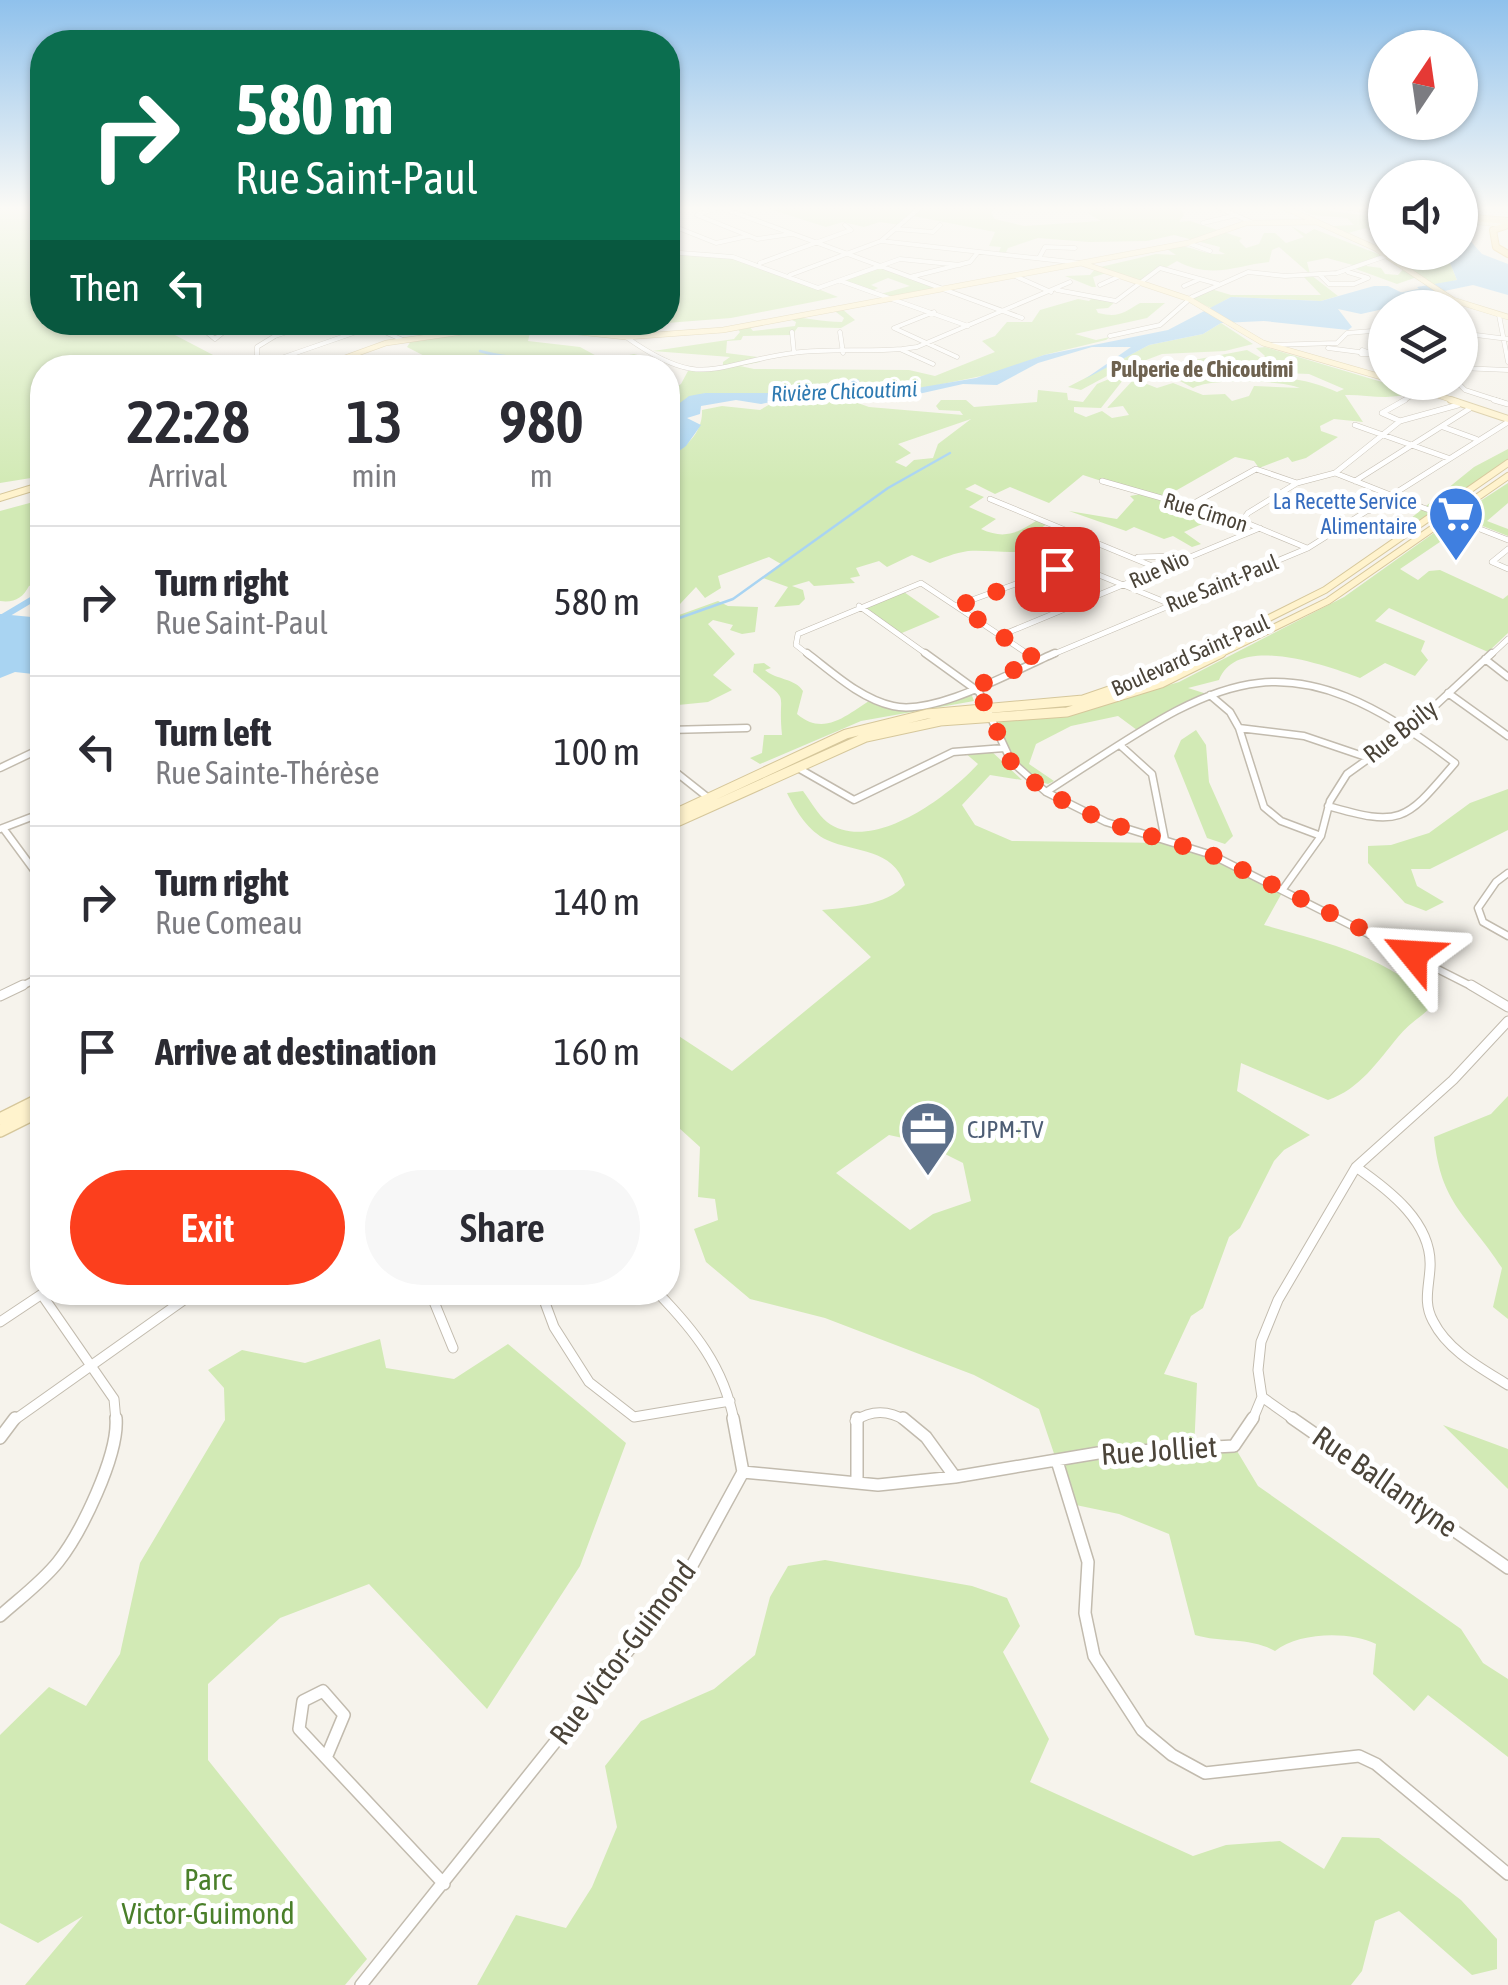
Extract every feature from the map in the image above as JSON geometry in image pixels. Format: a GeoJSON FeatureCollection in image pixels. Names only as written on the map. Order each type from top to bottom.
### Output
{"type":"FeatureCollection","features":[{"type":"Feature","properties":{"kind":"street"},"geometry":{"type":"LineString","coordinates":[[886,299],[968,326]]}},
{"type":"Feature","properties":{"kind":"street"},"geometry":{"type":"LineString","coordinates":[[680,333],[723,330],[897,299]]}},
{"type":"Feature","properties":{"kind":"street"},"geometry":{"type":"LineString","coordinates":[[966,299],[1022,318]]}},
{"type":"Feature","properties":{"kind":"street"},"geometry":{"type":"LineString","coordinates":[[680,368],[748,365],[794,353],[902,350],[1036,299]]}},
{"type":"Feature","properties":{"kind":"street"},"geometry":{"type":"LineString","coordinates":[[1110,336],[1160,325],[1190,299],[1225,323],[1271,345],[1368,372]]}},
{"type":"Feature","properties":{"kind":"street"},"geometry":{"type":"LineString","coordinates":[[1455,299],[1508,317]]}},
{"type":"Feature","properties":{"kind":"street"},"geometry":{"type":"LineString","coordinates":[[934,312],[894,328],[957,357]]}},
{"type":"Feature","properties":{"kind":"street"},"geometry":{"type":"LineString","coordinates":[[1478,367],[1507,366],[1500,315]]}},
{"type":"Feature","properties":{"kind":"street"},"geometry":{"type":"LineString","coordinates":[[1339,346],[1348,333],[1368,331]]}},
{"type":"Feature","properties":{"kind":"street"},"geometry":{"type":"LineString","coordinates":[[792,332],[794,353]]}},
{"type":"Feature","properties":{"kind":"street"},"geometry":{"type":"LineString","coordinates":[[840,332],[843,353]]}},
{"type":"Feature","properties":{"kind":"street"},"geometry":{"type":"LineString","coordinates":[[257,355],[257,347],[278,335]]}},
{"type":"Feature","properties":{"kind":"street"},"geometry":{"type":"LineString","coordinates":[[289,355],[349,335]]}},
{"type":"Feature","properties":{"kind":"street"},"geometry":{"type":"LineString","coordinates":[[391,335],[403,340]]}},
{"type":"Feature","properties":{"kind":"street"},"geometry":{"type":"LineString","coordinates":[[353,355],[403,340],[439,335]]}},
{"type":"Feature","properties":{"kind":"street"},"geometry":{"type":"LineString","coordinates":[[607,335],[654,335]]}},
{"type":"Feature","properties":{"kind":"street"},"geometry":{"type":"LineString","coordinates":[[1478,335],[1504,338]]}},
{"type":"Feature","properties":{"kind":"street"},"geometry":{"type":"LineString","coordinates":[[626,337],[652,355]]}},
{"type":"Feature","properties":{"kind":"street"},"geometry":{"type":"LineString","coordinates":[[1252,337],[1339,346],[1359,353],[1352,367]]}},
{"type":"Feature","properties":{"kind":"street"},"geometry":{"type":"LineString","coordinates":[[1271,345],[1294,343]]}},
{"type":"Feature","properties":{"kind":"street"},"geometry":{"type":"LineString","coordinates":[[1294,343],[1297,354]]}},
{"type":"Feature","properties":{"kind":"street"},"geometry":{"type":"LineString","coordinates":[[902,350],[933,364]]}},
{"type":"Feature","properties":{"kind":"street"},"geometry":{"type":"LineString","coordinates":[[1478,394],[1508,404]]}},
{"type":"Feature","properties":{"kind":"street"},"geometry":{"type":"LineString","coordinates":[[1400,421],[1382,413],[1404,400]]}},
{"type":"Feature","properties":{"kind":"street"},"geometry":{"type":"LineString","coordinates":[[1446,400],[1507,420]]}},
{"type":"Feature","properties":{"kind":"street"},"geometry":{"type":"LineString","coordinates":[[1242,522],[1248,513],[1297,483],[1335,473],[1400,421],[1458,405]]}},
{"type":"Feature","properties":{"kind":"street"},"geometry":{"type":"LineString","coordinates":[[1354,481],[1469,409]]}},
{"type":"Feature","properties":{"kind":"street","name":"Rue Saint-Paul"},"geometry":{"type":"LineString","coordinates":[[859,606],[810,626],[798,634],[796,646],[890,705],[911,708],[936,703],[1308,548],[1507,420]]}},
{"type":"Feature","properties":{"kind":"street"},"geometry":{"type":"LineString","coordinates":[[1355,425],[1448,458]]}},
{"type":"Feature","properties":{"kind":"street"},"geometry":{"type":"LineString","coordinates":[[1443,427],[1478,439]]}},
{"type":"Feature","properties":{"kind":"street","name":"Boulevard Saint-Paul"},"geometry":{"type":"LineString","coordinates":[[680,812],[798,768],[866,737],[1083,700],[1152,676],[1325,590],[1508,464]]}},
{"type":"Feature","properties":{"kind":"street"},"geometry":{"type":"LineString","coordinates":[[1189,506],[1256,469],[1297,483]]}},
{"type":"Feature","properties":{"kind":"street"},"geometry":{"type":"LineString","coordinates":[[1335,473],[1508,540]]}},
{"type":"Feature","properties":{"kind":"street","name":"Boulevard Saint-Paul"},"geometry":{"type":"LineString","coordinates":[[680,819],[846,734],[927,714],[1068,712],[1161,683],[1328,601],[1508,476]]}},
{"type":"Feature","properties":{"kind":"street","name":"Rue Cimon"},"geometry":{"type":"LineString","coordinates":[[1102,481],[1242,522],[1308,548]]}},
{"type":"Feature","properties":{"kind":"street"},"geometry":{"type":"LineString","coordinates":[[0,498],[30,488]]}},
{"type":"Feature","properties":{"kind":"street"},"geometry":{"type":"LineString","coordinates":[[990,499],[1157,568]]}},
{"type":"Feature","properties":{"kind":"street"},"geometry":{"type":"LineString","coordinates":[[1343,500],[1370,511]]}},
{"type":"Feature","properties":{"kind":"street","name":"Rue Nio"},"geometry":{"type":"LineString","coordinates":[[1002,635],[1260,528]]}},
{"type":"Feature","properties":{"kind":"street"},"geometry":{"type":"LineString","coordinates":[[1508,549],[1492,562],[1508,568]]}},
{"type":"Feature","properties":{"kind":"street"},"geometry":{"type":"LineString","coordinates":[[1133,558],[1189,555]]}},
{"type":"Feature","properties":{"kind":"street"},"geometry":{"type":"LineString","coordinates":[[958,606],[1057,569],[1094,574],[1171,604]]}},
{"type":"Feature","properties":{"kind":"street"},"geometry":{"type":"LineString","coordinates":[[859,606],[921,583],[1037,660]]}},
{"type":"Feature","properties":{"kind":"street"},"geometry":{"type":"LineString","coordinates":[[859,606],[979,692],[1011,762],[1046,792],[1106,822],[1212,855],[1438,966],[1508,1007]]}},
{"type":"Feature","properties":{"kind":"street","name":"Rue Boily"},"geometry":{"type":"LineString","coordinates":[[1284,889],[1322,836],[1328,806],[1347,774],[1410,729],[1508,640]]}},
{"type":"Feature","properties":{"kind":"street"},"geometry":{"type":"LineString","coordinates":[[1485,660],[1508,677]]}},
{"type":"Feature","properties":{"kind":"street"},"geometry":{"type":"LineString","coordinates":[[1046,792],[1210,695],[1248,681],[1310,685],[1410,729],[1455,762],[1408,817],[1387,823],[1328,806]]}},
{"type":"Feature","properties":{"kind":"street"},"geometry":{"type":"LineString","coordinates":[[1448,693],[1508,736]]}},
{"type":"Feature","properties":{"kind":"street"},"geometry":{"type":"LineString","coordinates":[[1210,695],[1230,712],[1239,728],[1264,806],[1281,822],[1322,836]]}},
{"type":"Feature","properties":{"kind":"street"},"geometry":{"type":"LineString","coordinates":[[680,730],[747,728]]}},
{"type":"Feature","properties":{"kind":"street"},"geometry":{"type":"LineString","coordinates":[[1239,728],[1300,733],[1337,743],[1366,757]]}},
{"type":"Feature","properties":{"kind":"street"},"geometry":{"type":"LineString","coordinates":[[1120,746],[1152,774],[1165,840]]}},
{"type":"Feature","properties":{"kind":"street"},"geometry":{"type":"LineString","coordinates":[[798,768],[854,800],[954,752],[1004,748]]}},
{"type":"Feature","properties":{"kind":"street"},"geometry":{"type":"LineString","coordinates":[[0,768],[30,754]]}},
{"type":"Feature","properties":{"kind":"street"},"geometry":{"type":"LineString","coordinates":[[680,775],[711,800]]}},
{"type":"Feature","properties":{"kind":"street"},"geometry":{"type":"LineString","coordinates":[[30,818],[2,828],[30,865]]}},
{"type":"Feature","properties":{"kind":"street"},"geometry":{"type":"LineString","coordinates":[[1508,873],[1496,882],[1478,908],[1483,922],[1508,936]]}},
{"type":"Feature","properties":{"kind":"street"},"geometry":{"type":"LineString","coordinates":[[0,996],[30,982]]}},
{"type":"Feature","properties":{"kind":"street"},"geometry":{"type":"LineString","coordinates":[[1262,1397],[1258,1370],[1261,1342],[1278,1300],[1356,1167],[1453,1080],[1508,1021]]}},
{"type":"Feature","properties":{"kind":"street"},"geometry":{"type":"LineString","coordinates":[[0,1119],[30,1104]]}},
{"type":"Feature","properties":{"kind":"street"},"geometry":{"type":"LineString","coordinates":[[0,1131],[30,1116]]}},
{"type":"Feature","properties":{"kind":"street"},"geometry":{"type":"LineString","coordinates":[[1356,1167],[1391,1191],[1429,1250],[1431,1273],[1426,1304],[1442,1337],[1508,1386]]}},
{"type":"Feature","properties":{"kind":"street"},"geometry":{"type":"LineString","coordinates":[[0,1322],[30,1303]]}},
{"type":"Feature","properties":{"kind":"street"},"geometry":{"type":"LineString","coordinates":[[0,1616],[58,1562],[94,1498],[118,1433],[114,1399],[51,1305]]}},
{"type":"Feature","properties":{"kind":"street"},"geometry":{"type":"LineString","coordinates":[[0,1438],[18,1416],[177,1305]]}},
{"type":"Feature","properties":{"kind":"street"},"geometry":{"type":"LineString","coordinates":[[435,1305],[453,1348]]}},
{"type":"Feature","properties":{"kind":"street"},"geometry":{"type":"LineString","coordinates":[[546,1305],[554,1327],[589,1382],[634,1417],[730,1401]]}},
{"type":"Feature","properties":{"kind":"street"},"geometry":{"type":"LineString","coordinates":[[669,1305],[697,1334],[730,1401],[743,1472]]}},
{"type":"Feature","properties":{"kind":"street","name":"Rue Jolliet"},"geometry":{"type":"LineString","coordinates":[[743,1472],[856,1484],[955,1477],[1098,1453],[1234,1446],[1250,1426],[1262,1397]]}},
{"type":"Feature","properties":{"kind":"street","name":"Rue Ballantyne"},"geometry":{"type":"LineString","coordinates":[[1262,1397],[1508,1568]]}},
{"type":"Feature","properties":{"kind":"street"},"geometry":{"type":"LineString","coordinates":[[856,1484],[855,1419],[868,1410],[898,1415],[922,1431],[938,1448],[955,1477]]}},
{"type":"Feature","properties":{"kind":"street"},"geometry":{"type":"LineString","coordinates":[[1057,1461],[1088,1562],[1085,1614],[1094,1656],[1142,1730],[1172,1755],[1204,1773],[1358,1756],[1376,1764],[1508,1874]]}},
{"type":"Feature","properties":{"kind":"street","name":"Rue Victor-Guimond"},"geometry":{"type":"LineString","coordinates":[[361,1985],[684,1582],[743,1472]]}},
{"type":"Feature","properties":{"kind":"street"},"geometry":{"type":"LineString","coordinates":[[326,1758],[344,1715],[324,1690],[303,1701],[300,1729],[326,1758],[444,1884]]}},
{"type":"Feature","properties":{"kind":"green space"},"geometry":{"type":"Polygon","coordinates":[[[0,299],[30,299],[30,335],[175,335],[213,355],[30,355],[30,478],[0,483],[0,299]]]}},
{"type":"Feature","properties":{"kind":"green space"},"geometry":{"type":"Polygon","coordinates":[[[680,299],[830,299],[731,318],[680,322],[680,299]]]}},
{"type":"Feature","properties":{"kind":"green space"},"geometry":{"type":"Polygon","coordinates":[[[1078,299],[1116,301],[1108,308],[1096,309],[1111,315],[1140,303],[1165,303],[1147,318],[1075,334],[1096,340],[1110,337],[1106,340],[1044,355],[996,373],[928,387],[893,390],[843,380],[772,393],[705,393],[680,406],[680,385],[688,371],[723,368],[723,362],[730,357],[653,351],[734,339],[740,332],[736,327],[748,325],[753,331],[795,326],[796,322],[786,317],[842,322],[844,318],[832,309],[841,308],[855,320],[841,328],[798,327],[792,335],[743,336],[741,340],[727,341],[726,353],[758,357],[760,362],[740,366],[754,369],[909,370],[935,376],[995,352],[982,341],[995,336],[1007,322],[1032,322],[1040,310],[1078,299]]]}},
{"type":"Feature","properties":{"kind":"green space"},"geometry":{"type":"Polygon","coordinates":[[[1193,299],[1228,299],[1211,308],[1193,299]]]}},
{"type":"Feature","properties":{"kind":"green space"},"geometry":{"type":"Polygon","coordinates":[[[1268,299],[1329,299],[1321,301],[1268,299]]]}},
{"type":"Feature","properties":{"kind":"green space"},"geometry":{"type":"Polygon","coordinates":[[[1221,323],[1253,344],[1225,351],[1162,354],[1120,370],[1115,366],[1118,370],[1081,390],[1068,387],[1149,345],[1203,334],[1221,323]]]}},
{"type":"Feature","properties":{"kind":"green space"},"geometry":{"type":"Polygon","coordinates":[[[530,335],[528,341],[580,347],[595,355],[423,355],[407,347],[413,338],[530,335]]]}},
{"type":"Feature","properties":{"kind":"green space"},"geometry":{"type":"Polygon","coordinates":[[[1265,347],[1368,378],[1368,396],[1345,395],[1363,422],[1334,419],[1320,426],[1321,431],[1338,437],[1306,458],[1292,462],[1288,457],[1259,468],[1254,461],[1235,457],[1163,498],[1218,517],[1184,532],[1201,544],[1192,547],[1173,536],[1164,539],[1134,527],[1126,531],[1069,511],[1117,519],[1134,500],[1130,496],[1141,494],[1083,475],[1049,503],[1010,487],[995,494],[975,484],[965,489],[984,497],[969,507],[996,519],[981,529],[1011,533],[1039,519],[1049,523],[1031,534],[1046,543],[1020,552],[968,551],[930,563],[912,555],[887,567],[879,561],[856,568],[860,576],[850,578],[855,583],[814,586],[809,581],[792,586],[803,590],[805,599],[799,605],[774,607],[788,587],[763,578],[781,564],[769,557],[718,576],[721,588],[705,598],[696,587],[680,604],[680,450],[696,432],[702,410],[722,406],[760,410],[772,403],[852,401],[869,407],[963,415],[936,406],[941,400],[966,400],[974,407],[1037,402],[1038,390],[1067,393],[1068,400],[1083,402],[1097,384],[1126,372],[1134,375],[1123,380],[1101,408],[1074,407],[1074,412],[1086,417],[1102,411],[1112,418],[1129,415],[1123,406],[1107,408],[1134,379],[1157,388],[1173,383],[1203,395],[1225,394],[1232,401],[1249,396],[1254,386],[1300,388],[1246,381],[1193,388],[1180,381],[1209,371],[1226,374],[1228,370],[1202,363],[1204,368],[1195,370],[1183,362],[1247,350],[1261,358],[1229,373],[1296,379],[1337,392],[1344,389],[1309,374],[1253,372],[1265,356],[1256,348],[1265,347]],[[971,419],[898,444],[911,453],[895,462],[906,467],[914,460],[933,458],[938,444],[971,419]]]}},
{"type":"Feature","properties":{"kind":"green space"},"geometry":{"type":"Polygon","coordinates":[[[1508,449],[1508,459],[1414,527],[1405,523],[1474,467],[1508,449]]]}},
{"type":"Feature","properties":{"kind":"green space"},"geometry":{"type":"Polygon","coordinates":[[[1508,483],[1508,503],[1487,521],[1508,529],[1508,536],[1457,516],[1508,483]]]}},
{"type":"Feature","properties":{"kind":"green space"},"geometry":{"type":"Polygon","coordinates":[[[30,503],[30,586],[10,601],[0,601],[0,511],[30,503]]]}},
{"type":"Feature","properties":{"kind":"green space"},"geometry":{"type":"Polygon","coordinates":[[[1452,520],[1465,525],[1400,569],[1418,580],[1429,571],[1440,570],[1503,599],[1508,595],[1508,633],[1488,652],[1389,608],[1375,621],[1425,641],[1421,651],[1428,660],[1415,676],[1385,663],[1360,678],[1284,657],[1244,658],[1229,666],[1219,680],[1188,688],[1210,695],[1141,733],[1118,716],[1071,726],[1036,744],[1029,764],[1054,781],[1048,784],[1029,775],[1007,749],[998,719],[1095,707],[1179,682],[1344,597],[1452,520]]]}},
{"type":"Feature","properties":{"kind":"green space"},"geometry":{"type":"Polygon","coordinates":[[[901,590],[940,617],[897,635],[859,607],[901,590]]]}},
{"type":"Feature","properties":{"kind":"green space"},"geometry":{"type":"Polygon","coordinates":[[[718,601],[728,606],[758,607],[755,632],[742,634],[730,630],[733,625],[713,620],[708,624],[735,654],[713,675],[732,690],[708,702],[680,705],[680,615],[718,601]]]}},
{"type":"Feature","properties":{"kind":"green space"},"geometry":{"type":"Polygon","coordinates":[[[764,663],[771,668],[765,670],[769,673],[800,687],[803,691],[797,714],[817,724],[846,716],[875,697],[910,706],[971,693],[974,701],[861,721],[760,764],[750,758],[762,753],[764,735],[782,735],[781,698],[753,672],[754,664],[764,663]]]}},
{"type":"Feature","properties":{"kind":"green space"},"geometry":{"type":"Polygon","coordinates":[[[1196,730],[1206,745],[1209,782],[1233,836],[1225,844],[1207,838],[1174,756],[1181,740],[1196,730]]]}},
{"type":"Feature","properties":{"kind":"green space"},"geometry":{"type":"Polygon","coordinates":[[[989,749],[1022,780],[990,775],[962,805],[975,825],[1012,841],[1166,843],[1210,857],[1283,891],[1264,925],[1377,963],[1398,974],[1434,1004],[1402,1032],[1359,1082],[1328,1100],[1241,1063],[1237,1091],[1310,1135],[1284,1150],[1274,1161],[1240,1228],[1229,1237],[1203,1308],[1191,1316],[1164,1374],[1197,1383],[1194,1451],[1234,1446],[1258,1486],[1461,1629],[1483,1663],[1508,1679],[1508,1757],[1428,1695],[1414,1711],[1373,1674],[1376,1644],[1325,1635],[1297,1640],[1275,1651],[1256,1644],[1195,1635],[1169,1534],[1119,1514],[1071,1504],[1039,1409],[974,1375],[825,1318],[750,1299],[706,1262],[694,1229],[718,1220],[715,1199],[698,1197],[700,1147],[680,1129],[680,1037],[732,1071],[871,957],[822,910],[878,901],[905,885],[892,864],[883,858],[827,840],[814,831],[787,793],[803,791],[827,822],[845,830],[865,831],[886,827],[929,806],[978,764],[964,752],[989,749]],[[927,1131],[921,1142],[889,1135],[836,1173],[910,1230],[933,1214],[971,1201],[963,1163],[945,1154],[946,1140],[927,1131]]]}},
{"type":"Feature","properties":{"kind":"green space"},"geometry":{"type":"Polygon","coordinates":[[[1508,789],[1508,830],[1430,869],[1411,869],[1417,886],[1444,902],[1426,911],[1405,903],[1368,863],[1368,846],[1391,845],[1429,833],[1470,803],[1508,789]]]}},
{"type":"Feature","properties":{"kind":"green space"},"geometry":{"type":"Polygon","coordinates":[[[1508,1096],[1508,1319],[1493,1307],[1502,1268],[1450,1195],[1434,1137],[1491,1114],[1508,1096]]]}},
{"type":"Feature","properties":{"kind":"green space","name":"Parc Victor-Guimond"},"geometry":{"type":"Polygon","coordinates":[[[380,1339],[386,1368],[454,1379],[508,1344],[626,1443],[580,1566],[487,1709],[369,1584],[280,1618],[208,1684],[208,1760],[367,1959],[345,1985],[25,1985],[83,1916],[38,1943],[0,1923],[0,1735],[49,1687],[86,1706],[120,1654],[140,1563],[225,1420],[224,1388],[208,1370],[242,1350],[305,1363],[380,1339]]]}},
{"type":"Feature","properties":{"kind":"green space"},"geometry":{"type":"Polygon","coordinates":[[[1443,1425],[1508,1449],[1508,1489],[1443,1425]]]}},
{"type":"Feature","properties":{"kind":"green space"},"geometry":{"type":"Polygon","coordinates":[[[825,1560],[972,1586],[1007,1598],[1020,1626],[1003,1652],[1049,1739],[1030,1782],[1193,1856],[1226,1845],[1280,1841],[1324,1869],[1342,1837],[1379,1838],[1461,1900],[1497,1939],[1497,1969],[1472,1975],[1399,1911],[1375,1921],[1362,1971],[1351,1985],[477,1985],[516,1915],[566,1928],[592,1887],[617,1827],[605,1766],[641,1721],[714,1689],[755,1655],[770,1597],[788,1566],[825,1560]]]}},
{"type":"Feature","properties":{"kind":"water","name":"Rivière Chicoutimi"},"geometry":{"type":"Polygon","coordinates":[[[1228,299],[1368,299],[1368,312],[1338,309],[1352,327],[1348,330],[1264,321],[1221,323],[1203,334],[1149,345],[1085,379],[1131,347],[1092,347],[1038,363],[997,385],[963,384],[905,397],[843,394],[838,389],[761,404],[736,400],[701,406],[700,414],[687,418],[701,425],[680,450],[680,403],[689,396],[772,393],[858,379],[863,387],[905,390],[976,378],[1044,355],[1168,330],[1228,299]]]}},
{"type":"Feature","properties":{"kind":"water"},"geometry":{"type":"Polygon","coordinates":[[[0,614],[30,617],[30,674],[15,672],[0,678],[0,614]]]}},
{"type":"Feature","properties":{"kind":"waterway"},"geometry":{"type":"LineString","coordinates":[[480,351],[498,355]]}},
{"type":"Feature","properties":{"kind":"waterway"},"geometry":{"type":"LineString","coordinates":[[680,618],[733,599],[888,488],[950,453]]}},
{"type":"Feature","properties":{"kind":"waterway","name":"Rivière Chicoutimi"},"geometry":{"type":"LineString","coordinates":[[0,619],[30,600]]}},
{"type":"Feature","properties":{"kind":"place","name":"La Recette Service Alimentaire"},"geometry":{"type":"Point","coordinates":[1456,563]}},
{"type":"Feature","properties":{"kind":"place","name":"CJPM-TV"},"geometry":{"type":"Point","coordinates":[928,1178]}},
{"type":"Feature","properties":{"kind":"district","name":"Pulperie de Chicoutimi"},"geometry":{"type":"Point","coordinates":[1202,369]}},
{"type":"Feature","properties":{"kind":"route"},"geometry":{"type":"LineString","coordinates":[[1057,569],[958,606],[1037,660],[972,688],[979,692],[1011,762],[1046,792],[1106,822],[1212,855],[1413,954]]}}]}
